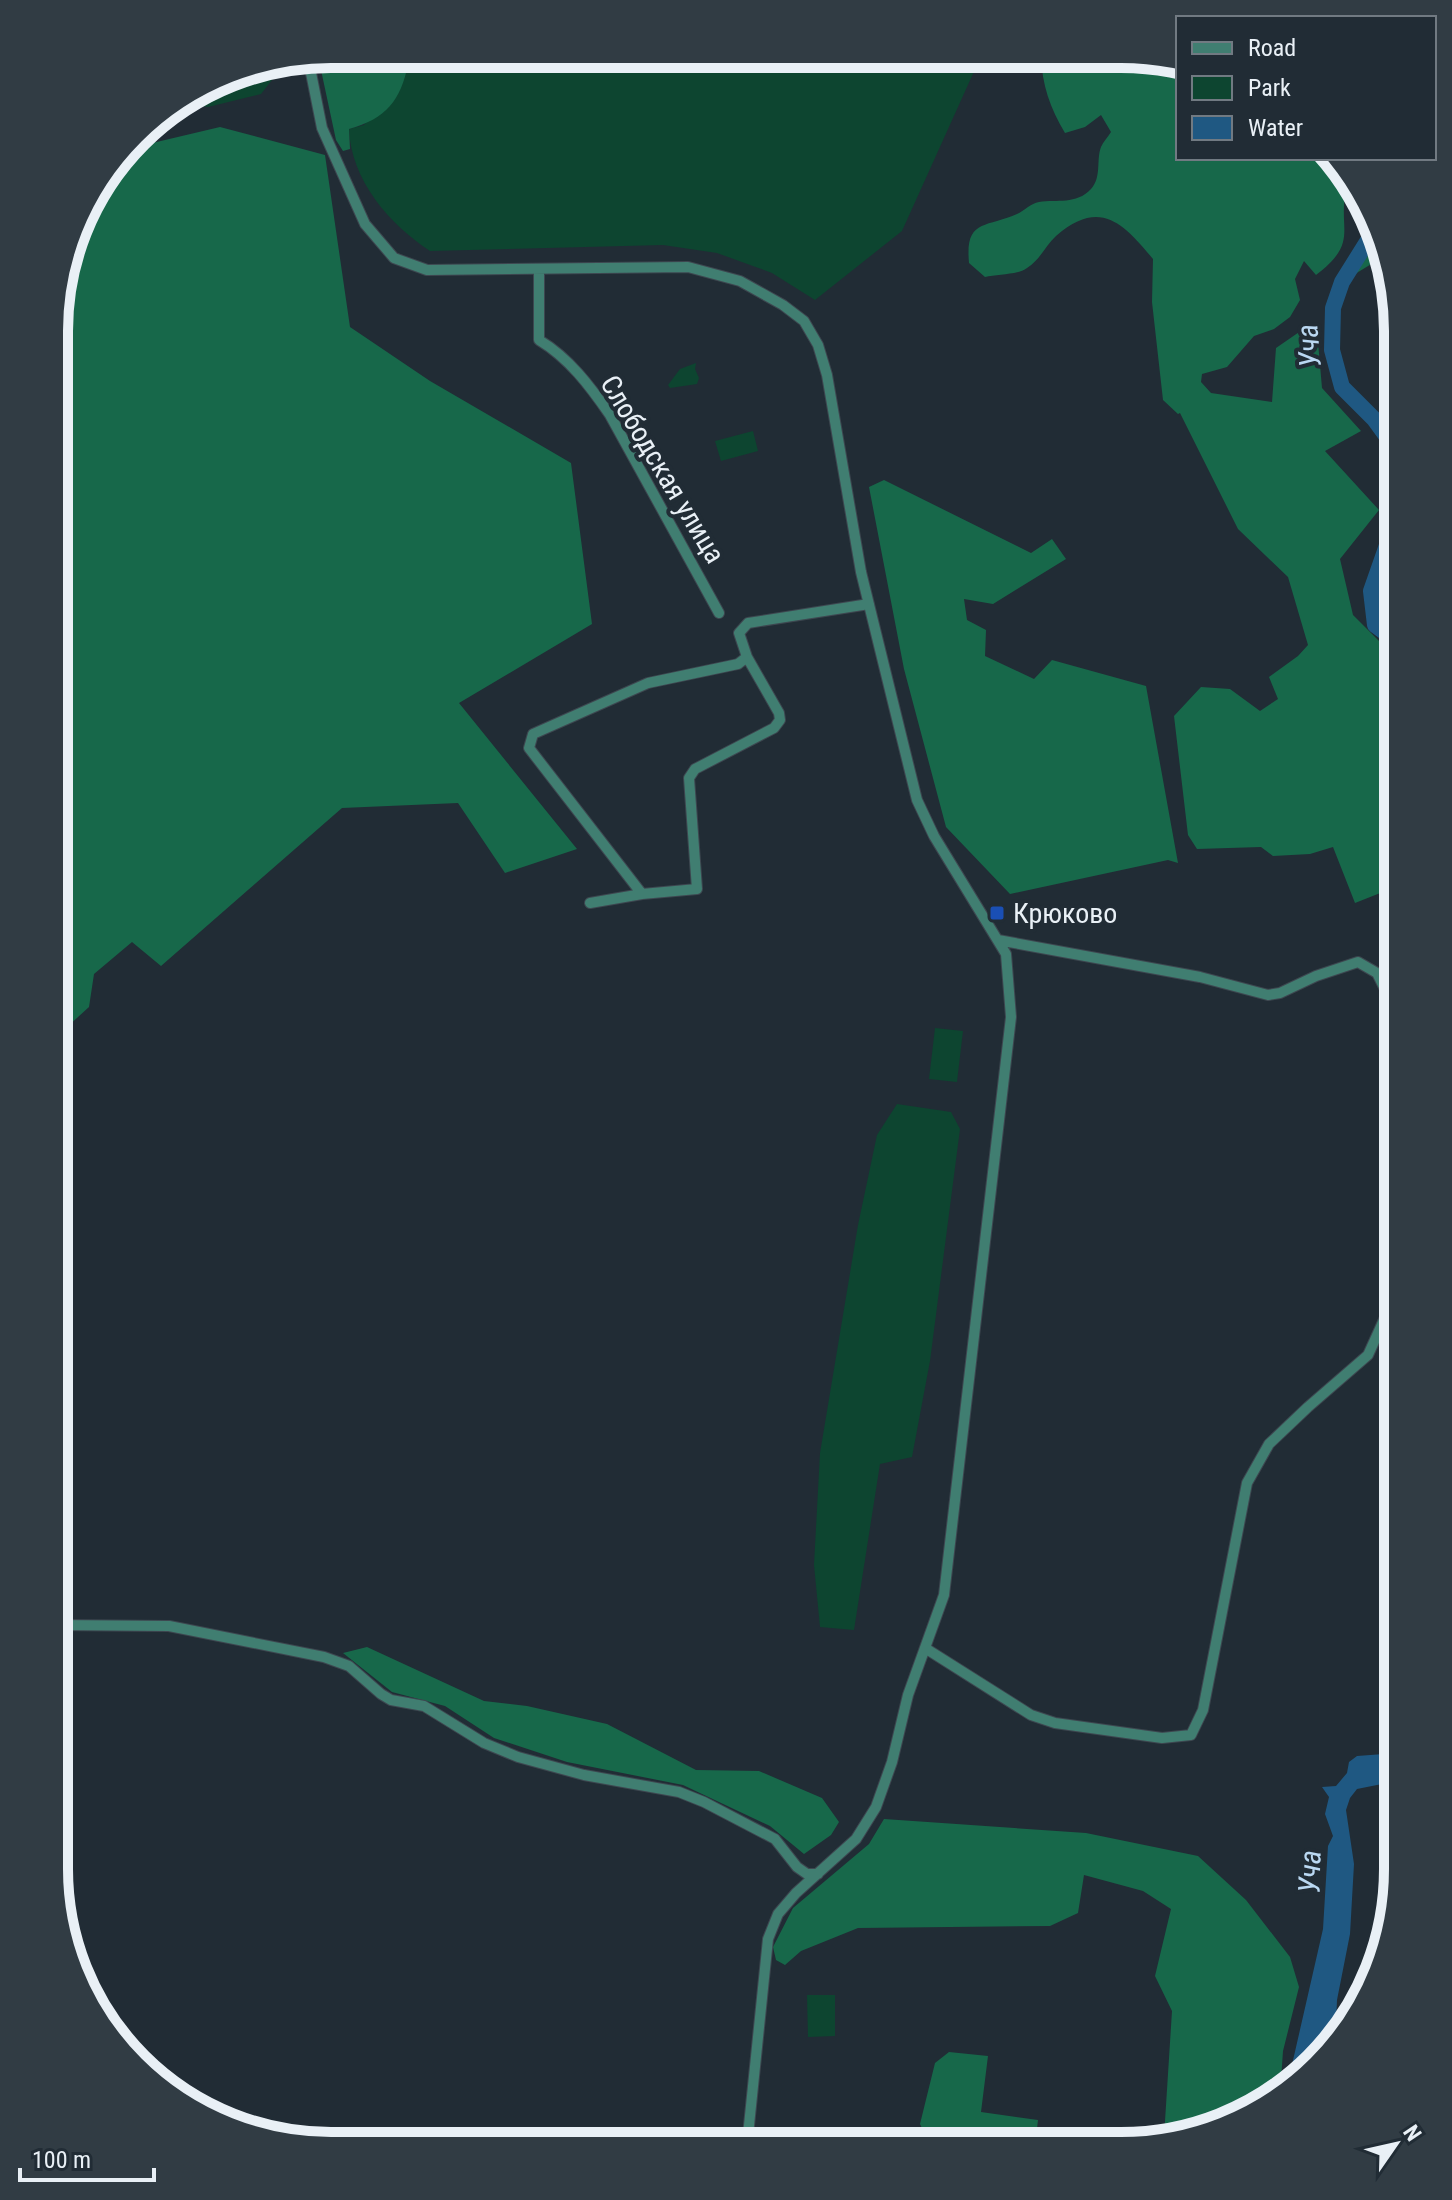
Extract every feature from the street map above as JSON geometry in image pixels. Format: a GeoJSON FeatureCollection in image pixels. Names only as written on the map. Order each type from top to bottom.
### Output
{"type":"FeatureCollection","features":[{"type":"Feature","properties":{"kind":"street"},"geometry":{"type":"LineString","coordinates":[[310,69],[322,128],[365,224],[394,258],[427,270],[688,267],[740,281],[783,305],[804,321],[818,345],[827,375],[869,604],[917,800],[934,836],[1006,954],[1011,1017],[944,1595],[908,1695],[892,1762],[876,1807],[856,1839],[778,1914],[768,1939],[748,2132]]}},
{"type":"Feature","properties":{"kind":"street","name":"Слободская улица"},"geometry":{"type":"LineString","coordinates":[[539,269],[539,340],[555,350],[590,385],[610,415],[719,613]]}},
{"type":"Feature","properties":{"kind":"street"},"geometry":{"type":"LineString","coordinates":[[590,903],[697,889],[689,778],[695,769],[774,728],[780,720],[747,657],[739,633],[748,623],[869,604]]}},
{"type":"Feature","properties":{"kind":"street"},"geometry":{"type":"LineString","coordinates":[[642,894],[529,748],[533,734],[648,683],[738,664],[747,657]]}},
{"type":"Feature","properties":{"kind":"street"},"geometry":{"type":"LineString","coordinates":[[998,940],[1200,977],[1268,995],[1358,962],[1377,973],[1384,986]]}},
{"type":"Feature","properties":{"kind":"street"},"geometry":{"type":"LineString","coordinates":[[925,1648],[1031,1715],[1055,1723],[1162,1738],[1191,1735],[1203,1710],[1247,1483],[1269,1444],[1368,1355],[1383,1321]]}},
{"type":"Feature","properties":{"kind":"street"},"geometry":{"type":"LineString","coordinates":[[68,1625],[169,1626],[324,1657],[349,1666],[391,1700],[424,1706],[484,1743],[518,1757],[584,1775],[679,1792],[704,1802],[775,1839],[797,1867],[807,1874],[818,1874]]}},
{"type":"Feature","properties":{"kind":"green space"},"geometry":{"type":"Polygon","coordinates":[[[405,68],[976,68],[902,231],[815,300],[772,273],[717,253],[663,245],[430,251],[400,228],[365,183],[351,148],[349,129],[364,125],[405,68]]]}},
{"type":"Feature","properties":{"kind":"green space"},"geometry":{"type":"Polygon","coordinates":[[[407,68],[401,88],[390,106],[373,120],[349,129],[350,149],[343,151],[336,140],[321,69],[407,68]]]}},
{"type":"Feature","properties":{"kind":"green space"},"geometry":{"type":"Polygon","coordinates":[[[1042,68],[1121,68],[1176,74],[1176,160],[1320,160],[1345,194],[1343,243],[1330,263],[1316,275],[1304,261],[1295,279],[1300,300],[1290,317],[1274,329],[1254,336],[1227,367],[1202,374],[1201,382],[1211,393],[1272,402],[1276,348],[1305,328],[1318,342],[1322,388],[1361,431],[1325,451],[1379,510],[1340,559],[1353,615],[1384,646],[1384,892],[1355,903],[1333,847],[1310,854],[1273,856],[1261,847],[1197,849],[1188,835],[1174,716],[1201,687],[1230,689],[1260,711],[1278,699],[1269,677],[1308,645],[1288,577],[1238,529],[1180,413],[1163,400],[1152,302],[1153,259],[1142,246],[1110,220],[1086,218],[1056,236],[1032,265],[1023,270],[985,277],[969,263],[970,239],[980,227],[1017,214],[1036,203],[1079,197],[1091,189],[1096,179],[1101,147],[1111,132],[1101,115],[1085,127],[1065,133],[1042,68]]]}},
{"type":"Feature","properties":{"kind":"green space"},"geometry":{"type":"Polygon","coordinates":[[[277,74],[261,94],[208,107],[197,105],[247,82],[277,74]]]}},
{"type":"Feature","properties":{"kind":"green space"},"geometry":{"type":"Polygon","coordinates":[[[220,127],[325,155],[350,327],[430,381],[571,463],[592,624],[459,703],[577,849],[505,873],[458,803],[342,808],[161,966],[132,942],[94,974],[89,1007],[68,1026],[70,297],[77,263],[95,215],[122,171],[145,145],[220,127]]]}},
{"type":"Feature","properties":{"kind":"green space"},"geometry":{"type":"Polygon","coordinates":[[[1368,243],[1375,263],[1355,274],[1355,264],[1368,243]]]}},
{"type":"Feature","properties":{"kind":"green space"},"geometry":{"type":"Polygon","coordinates":[[[696,363],[697,384],[670,388],[668,385],[680,369],[696,363]]]}},
{"type":"Feature","properties":{"kind":"green space"},"geometry":{"type":"Polygon","coordinates":[[[753,431],[758,451],[721,461],[715,441],[753,431]]]}},
{"type":"Feature","properties":{"kind":"green space"},"geometry":{"type":"Polygon","coordinates":[[[884,480],[1031,553],[1052,539],[1066,559],[993,604],[964,599],[967,620],[986,630],[985,656],[1034,679],[1052,660],[1146,686],[1178,863],[1168,860],[1010,894],[946,827],[904,669],[869,487],[884,480]]]}},
{"type":"Feature","properties":{"kind":"green space"},"geometry":{"type":"Polygon","coordinates":[[[935,1028],[963,1031],[957,1082],[929,1079],[935,1028]]]}},
{"type":"Feature","properties":{"kind":"green space"},"geometry":{"type":"Polygon","coordinates":[[[897,1104],[951,1112],[960,1129],[930,1361],[912,1457],[880,1464],[854,1630],[820,1627],[814,1565],[820,1453],[858,1225],[877,1135],[897,1104]]]}},
{"type":"Feature","properties":{"kind":"green space"},"geometry":{"type":"Polygon","coordinates":[[[367,1647],[484,1701],[527,1706],[607,1724],[696,1770],[759,1771],[822,1798],[839,1822],[831,1835],[804,1854],[770,1826],[683,1785],[567,1762],[494,1738],[445,1706],[392,1692],[343,1653],[367,1647]]]}},
{"type":"Feature","properties":{"kind":"green space"},"geometry":{"type":"Polygon","coordinates":[[[884,1819],[1086,1833],[1198,1856],[1246,1900],[1290,1957],[1299,1987],[1283,2051],[1281,2078],[1222,2112],[1165,2128],[1172,2011],[1155,1976],[1171,1909],[1143,1891],[1084,1875],[1078,1913],[1050,1926],[858,1928],[801,1951],[785,1965],[776,1960],[773,1947],[793,1908],[869,1844],[884,1819]]]}},
{"type":"Feature","properties":{"kind":"green space"},"geometry":{"type":"Polygon","coordinates":[[[807,1995],[835,1995],[835,2036],[808,2037],[807,1995]]]}},
{"type":"Feature","properties":{"kind":"green space"},"geometry":{"type":"Polygon","coordinates":[[[949,2052],[988,2056],[981,2112],[1038,2120],[1037,2132],[924,2132],[920,2124],[935,2063],[949,2052]]]}},
{"type":"Feature","properties":{"kind":"water"},"geometry":{"type":"Polygon","coordinates":[[[1383,1754],[1383,1784],[1357,1789],[1346,1810],[1354,1864],[1350,1934],[1336,2020],[1291,2069],[1323,1929],[1328,1846],[1333,1836],[1325,1814],[1329,1797],[1322,1787],[1336,1786],[1347,1773],[1349,1762],[1357,1756],[1383,1754]]]}},
{"type":"Feature","properties":{"kind":"waterway","name":"Уча"},"geometry":{"type":"LineString","coordinates":[[1368,241],[1342,282],[1333,308],[1332,350],[1342,387],[1384,433]]}},
{"type":"Feature","properties":{"kind":"waterway","name":"Уча"},"geometry":{"type":"LineString","coordinates":[[1384,554],[1371,591],[1375,625],[1384,632]]}},
{"type":"Feature","properties":{"kind":"place","name":"Крюково"},"geometry":{"type":"Point","coordinates":[997,913]}}]}
